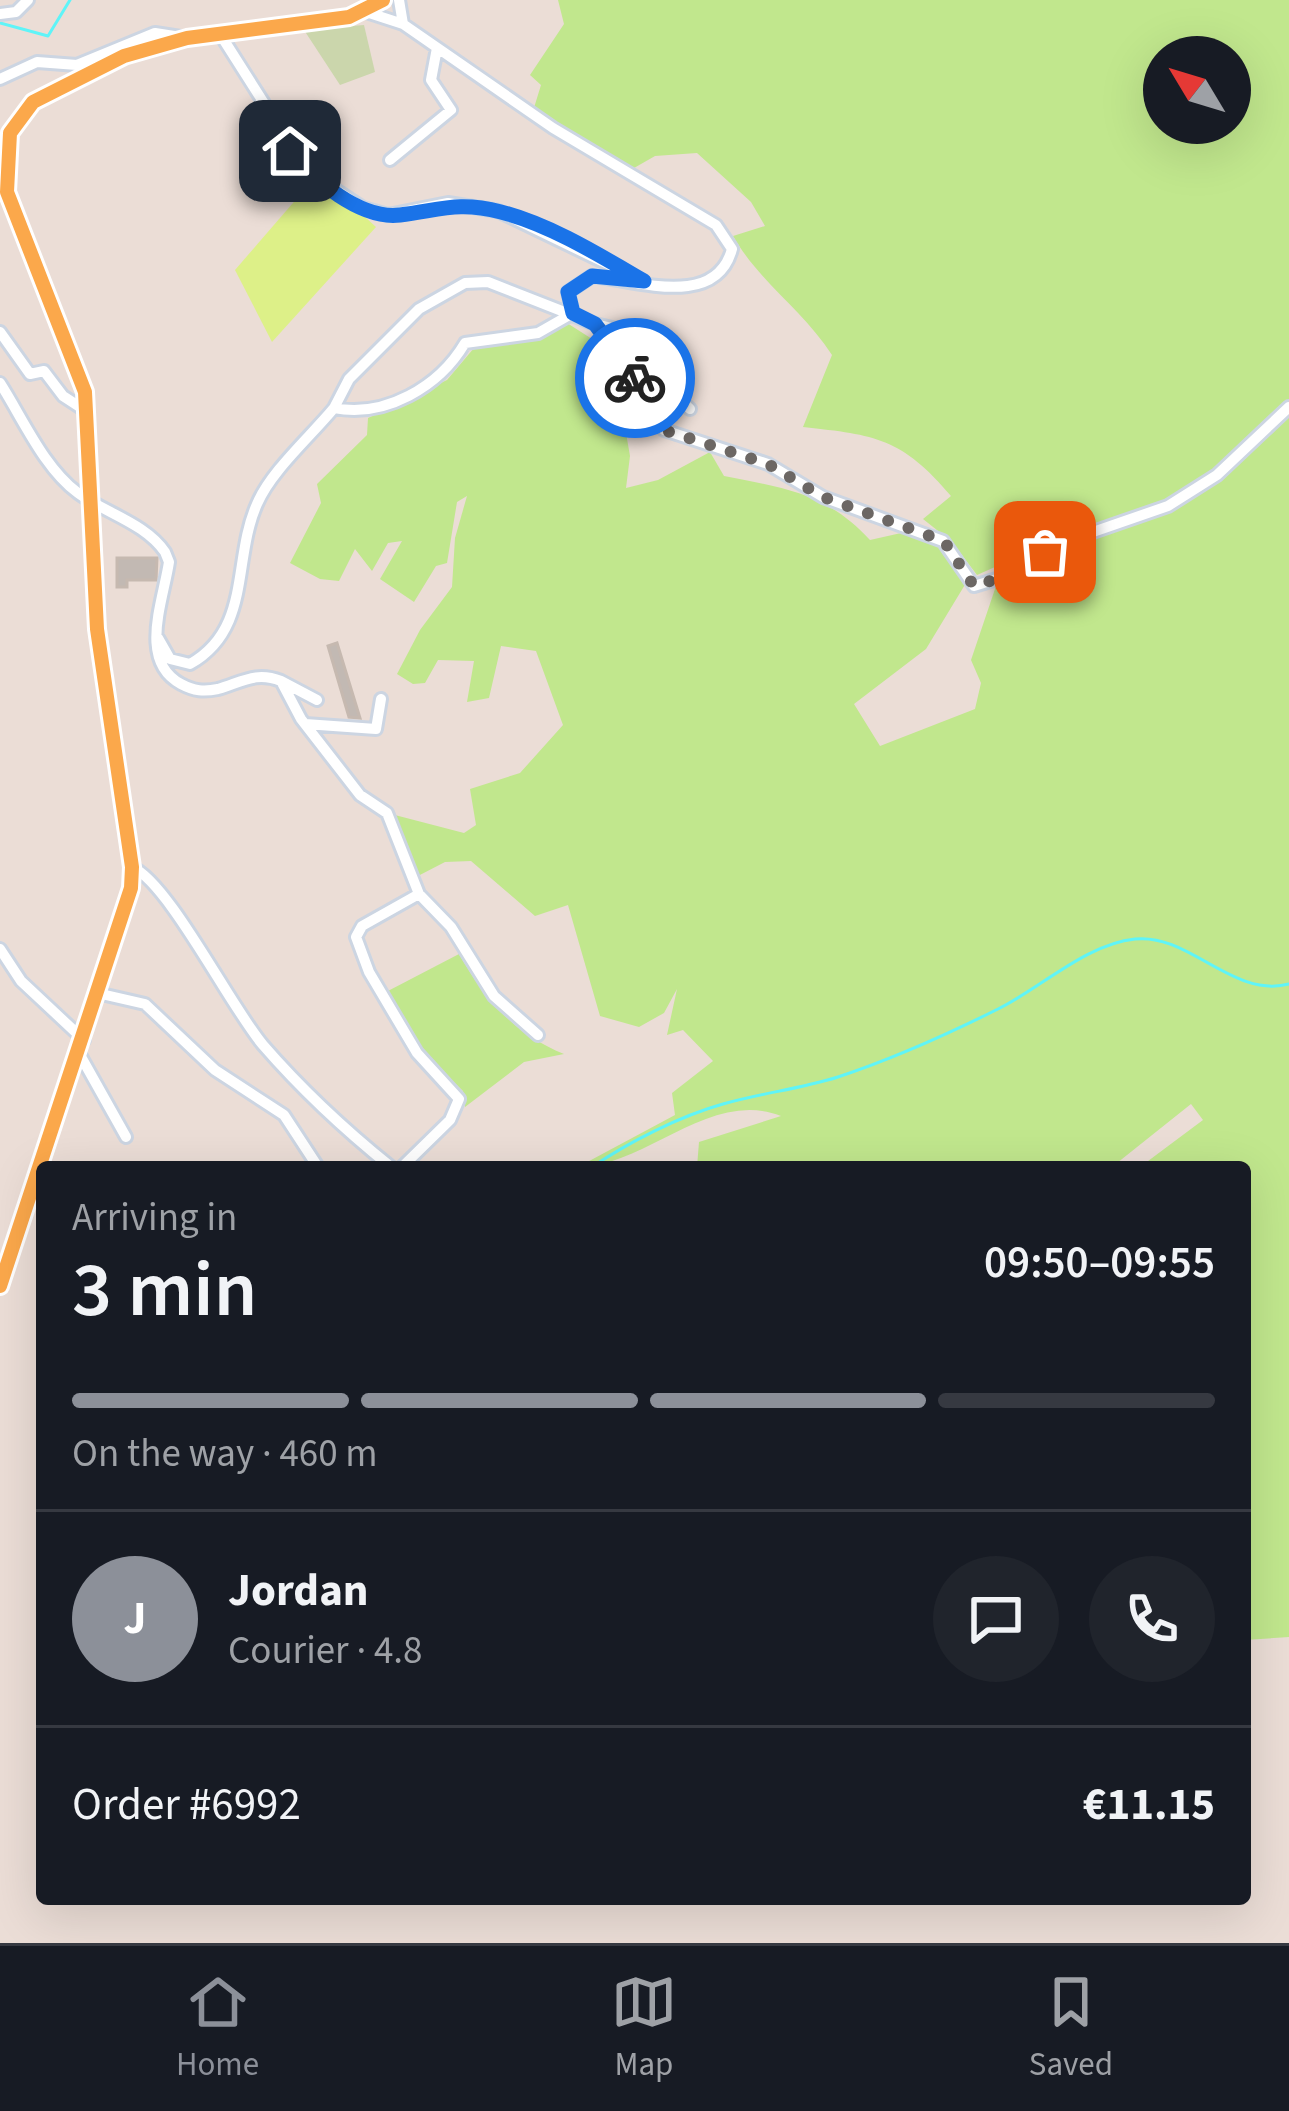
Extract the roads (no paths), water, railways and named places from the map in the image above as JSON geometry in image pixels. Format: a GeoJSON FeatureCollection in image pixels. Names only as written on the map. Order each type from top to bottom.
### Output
{"type":"FeatureCollection","features":[{"type":"Feature","properties":{"kind":"main road"},"geometry":{"type":"LineString","coordinates":[[43,1161],[131,888],[132,866],[97,628],[85,392],[7,192],[10,133],[25,108],[81,76],[187,38],[363,11],[383,0]]}},
{"type":"Feature","properties":{"kind":"main road"},"geometry":{"type":"LineString","coordinates":[[0,1286],[36,1181]]}},
{"type":"Feature","properties":{"kind":"street"},"geometry":{"type":"LineString","coordinates":[[0,14],[16,12],[28,0]]}},
{"type":"Feature","properties":{"kind":"street"},"geometry":{"type":"LineString","coordinates":[[400,0],[403,24]]}},
{"type":"Feature","properties":{"kind":"street"},"geometry":{"type":"LineString","coordinates":[[363,11],[403,24],[553,128],[716,225],[732,249],[713,281],[694,288],[592,276],[576,282],[568,292],[573,313]]}},
{"type":"Feature","properties":{"kind":"street"},"geometry":{"type":"LineString","coordinates":[[0,79],[37,62],[77,65],[155,33],[187,38]]}},
{"type":"Feature","properties":{"kind":"street"},"geometry":{"type":"LineString","coordinates":[[220,34],[298,161],[363,208],[400,215],[448,203],[498,211],[644,281]]}},
{"type":"Feature","properties":{"kind":"street"},"geometry":{"type":"LineString","coordinates":[[390,160],[451,110],[430,80],[437,48]]}},
{"type":"Feature","properties":{"kind":"street"},"geometry":{"type":"LineString","coordinates":[[156,635],[170,659],[190,664],[220,640],[233,618],[257,503],[334,408],[349,379],[419,309],[464,283],[519,290],[548,308],[621,329],[656,377],[690,410]]}},
{"type":"Feature","properties":{"kind":"street"},"geometry":{"type":"LineString","coordinates":[[334,408],[360,413],[404,396],[448,370],[465,343],[538,332],[573,313]]}},
{"type":"Feature","properties":{"kind":"street"},"geometry":{"type":"LineString","coordinates":[[595,324],[626,362],[664,430],[768,464],[823,497],[944,541],[974,586],[1000,578],[1066,541],[1168,506],[1217,475],[1289,407]]}},
{"type":"Feature","properties":{"kind":"street"},"geometry":{"type":"LineString","coordinates":[[0,332],[30,374],[44,371],[63,396],[86,411]]}},
{"type":"Feature","properties":{"kind":"street"},"geometry":{"type":"LineString","coordinates":[[0,383],[50,464],[82,497],[165,552],[169,562],[156,635],[157,661],[186,687],[205,692],[256,675],[281,681],[317,700]]}},
{"type":"Feature","properties":{"kind":"street"},"geometry":{"type":"LineString","coordinates":[[281,681],[305,724],[360,795],[387,813],[419,894],[451,927],[494,996],[538,1035]]}},
{"type":"Feature","properties":{"kind":"street"},"geometry":{"type":"LineString","coordinates":[[305,724],[376,729],[381,699]]}},
{"type":"Feature","properties":{"kind":"street"},"geometry":{"type":"LineString","coordinates":[[132,866],[156,887],[226,997],[263,1045],[314,1100],[384,1161]]}},
{"type":"Feature","properties":{"kind":"street"},"geometry":{"type":"LineString","coordinates":[[408,1161],[450,1120],[459,1099],[417,1054],[368,972],[356,937],[362,926],[419,894]]}},
{"type":"Feature","properties":{"kind":"street"},"geometry":{"type":"LineString","coordinates":[[0,950],[21,981],[82,1047],[126,1137]]}},
{"type":"Feature","properties":{"kind":"street"},"geometry":{"type":"LineString","coordinates":[[98,994],[145,1004],[215,1070],[284,1115],[314,1161]]}},
{"type":"Feature","properties":{"kind":"waterway"},"geometry":{"type":"LineString","coordinates":[[0,23],[48,36],[70,0]]}},
{"type":"Feature","properties":{"kind":"waterway"},"geometry":{"type":"LineString","coordinates":[[602,1161],[690,1115],[838,1077],[919,1046],[998,1009],[1081,958],[1117,943],[1155,940],[1249,982],[1289,984]]}}]}
